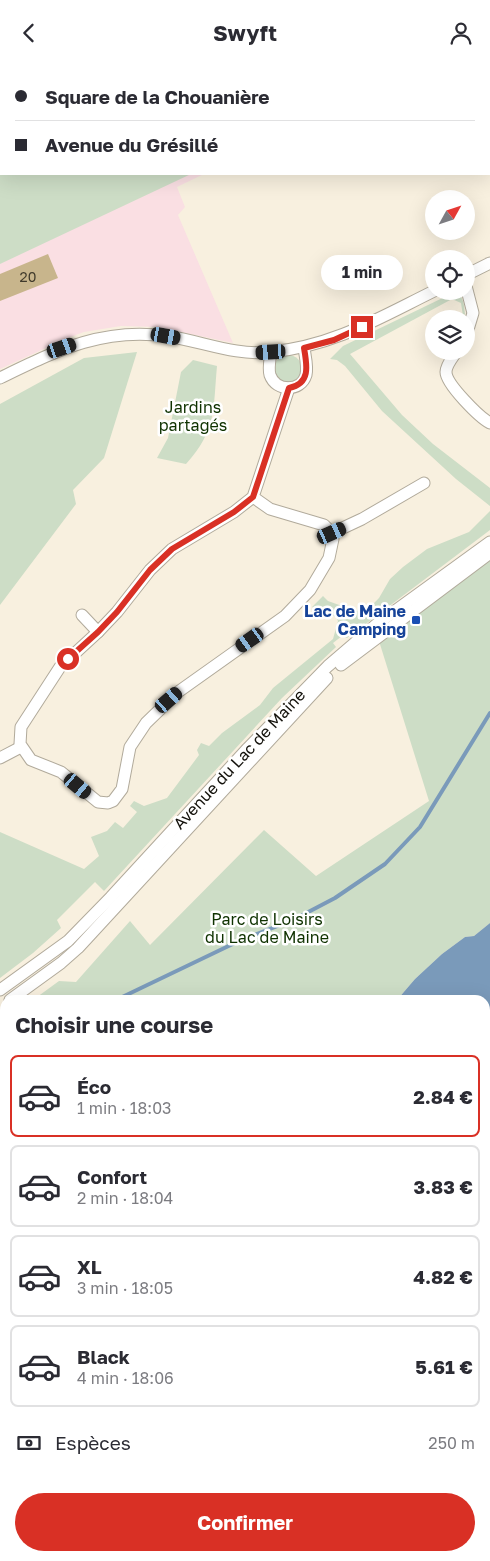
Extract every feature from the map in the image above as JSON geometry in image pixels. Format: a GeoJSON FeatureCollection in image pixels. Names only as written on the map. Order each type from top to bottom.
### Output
{"type":"FeatureCollection","features":[{"type":"Feature","properties":{"kind":"street"},"geometry":{"type":"LineString","coordinates":[[475,270],[490,263]]}},
{"type":"Feature","properties":{"kind":"street"},"geometry":{"type":"LineString","coordinates":[[0,378],[62,348],[113,335],[166,336],[248,353],[304,348],[334,340],[425,295]]}},
{"type":"Feature","properties":{"kind":"street"},"geometry":{"type":"LineString","coordinates":[[271,352],[269,368],[272,380],[282,387],[289,388],[300,384],[306,373],[304,348]]}},
{"type":"Feature","properties":{"kind":"street"},"geometry":{"type":"LineString","coordinates":[[452,360],[447,369],[449,382],[490,423]]}},
{"type":"Feature","properties":{"kind":"street"},"geometry":{"type":"LineString","coordinates":[[253,497],[270,509],[324,525],[332,533],[332,548],[326,566],[310,590],[285,616],[178,692],[139,731],[130,747],[122,789],[113,801],[103,803],[93,799],[61,772],[31,760],[21,747],[19,738],[21,727],[45,687],[60,667],[117,612],[150,570],[172,549],[234,512],[253,497],[289,388]]}},
{"type":"Feature","properties":{"kind":"street"},"geometry":{"type":"LineString","coordinates":[[332,533],[370,515],[424,483]]}},
{"type":"Feature","properties":{"kind":"street","name":"Avenue du Lac de Maine"},"geometry":{"type":"LineString","coordinates":[[0,990],[68,941],[328,666],[377,624],[490,542]]}},
{"type":"Feature","properties":{"kind":"street","name":"Avenue du Lac de Maine"},"geometry":{"type":"LineString","coordinates":[[17,995],[61,963],[78,948],[216,795],[332,673],[490,553]]}},
{"type":"Feature","properties":{"kind":"street"},"geometry":{"type":"LineString","coordinates":[[82,615],[98,632]]}},
{"type":"Feature","properties":{"kind":"street"},"geometry":{"type":"LineString","coordinates":[[0,758],[21,747]]}},
{"type":"Feature","properties":{"kind":"shaded area"},"geometry":{"type":"Polygon","coordinates":[[[0,175],[202,175],[177,187],[185,207],[178,215],[233,343],[157,327],[121,326],[84,332],[0,369],[0,175]]]}},
{"type":"Feature","properties":{"kind":"green space"},"geometry":{"type":"Polygon","coordinates":[[[0,175],[189,175],[0,264],[0,175]]]}},
{"type":"Feature","properties":{"kind":"green space"},"geometry":{"type":"Polygon","coordinates":[[[438,300],[450,300],[432,310],[425,310],[425,314],[350,354],[402,415],[433,444],[490,488],[490,506],[456,479],[382,411],[345,366],[337,360],[330,359],[343,346],[438,300]]]}},
{"type":"Feature","properties":{"kind":"green space"},"geometry":{"type":"Polygon","coordinates":[[[454,300],[462,300],[464,310],[462,310],[461,303],[454,300]]]}},
{"type":"Feature","properties":{"kind":"green space"},"geometry":{"type":"Polygon","coordinates":[[[137,352],[104,458],[73,490],[76,504],[0,605],[0,404],[84,358],[137,352]]]}},
{"type":"Feature","properties":{"kind":"green space"},"geometry":{"type":"Polygon","coordinates":[[[288,355],[298,359],[302,369],[298,379],[288,383],[278,379],[274,369],[278,359],[288,355]]]}},
{"type":"Feature","properties":{"kind":"green space","name":"Jardins partagés"},"geometry":{"type":"Polygon","coordinates":[[[193,360],[217,366],[214,407],[208,429],[196,452],[186,464],[157,458],[168,438],[181,372],[193,360]]]}},
{"type":"Feature","properties":{"kind":"green space"},"geometry":{"type":"Polygon","coordinates":[[[490,511],[490,530],[347,638],[342,636],[333,643],[336,647],[282,698],[104,891],[95,882],[57,920],[61,928],[33,953],[0,978],[0,832],[84,869],[99,856],[91,837],[107,831],[115,822],[123,828],[137,812],[130,806],[134,801],[144,806],[167,798],[199,755],[197,750],[201,743],[209,746],[222,733],[260,705],[273,688],[333,639],[338,621],[336,617],[312,607],[323,596],[328,601],[356,611],[369,608],[379,598],[390,579],[403,567],[427,549],[469,532],[490,511]]]}},
{"type":"Feature","properties":{"kind":"green space","name":"Parc de Loisirs du Lac de Maine"},"geometry":{"type":"Polygon","coordinates":[[[490,560],[490,923],[474,936],[465,937],[442,954],[415,979],[401,995],[40,995],[59,981],[76,982],[130,921],[150,945],[264,830],[316,876],[429,801],[379,641],[490,560]]]}},
{"type":"Feature","properties":{"kind":"water"},"geometry":{"type":"Polygon","coordinates":[[[490,923],[490,995],[401,995],[415,979],[442,954],[465,937],[474,936],[490,923]]]}},
{"type":"Feature","properties":{"kind":"building"},"geometry":{"type":"Polygon","coordinates":[[[48,254],[58,278],[0,301],[0,274],[48,254]]]}},
{"type":"Feature","properties":{"kind":"waterway"},"geometry":{"type":"LineString","coordinates":[[126,995],[239,941],[293,920],[335,898],[385,864],[420,827],[490,713]]}},
{"type":"Feature","properties":{"kind":"place","name":"Lac de Maine Camping"},"geometry":{"type":"Point","coordinates":[416,620]}},
{"type":"Feature","properties":{"kind":"route"},"geometry":{"type":"LineString","coordinates":[[68,659],[117,612],[150,570],[172,549],[234,512],[253,497],[289,388],[295,387],[304,379],[307,367],[304,348],[334,340],[362,327]]}}]}
